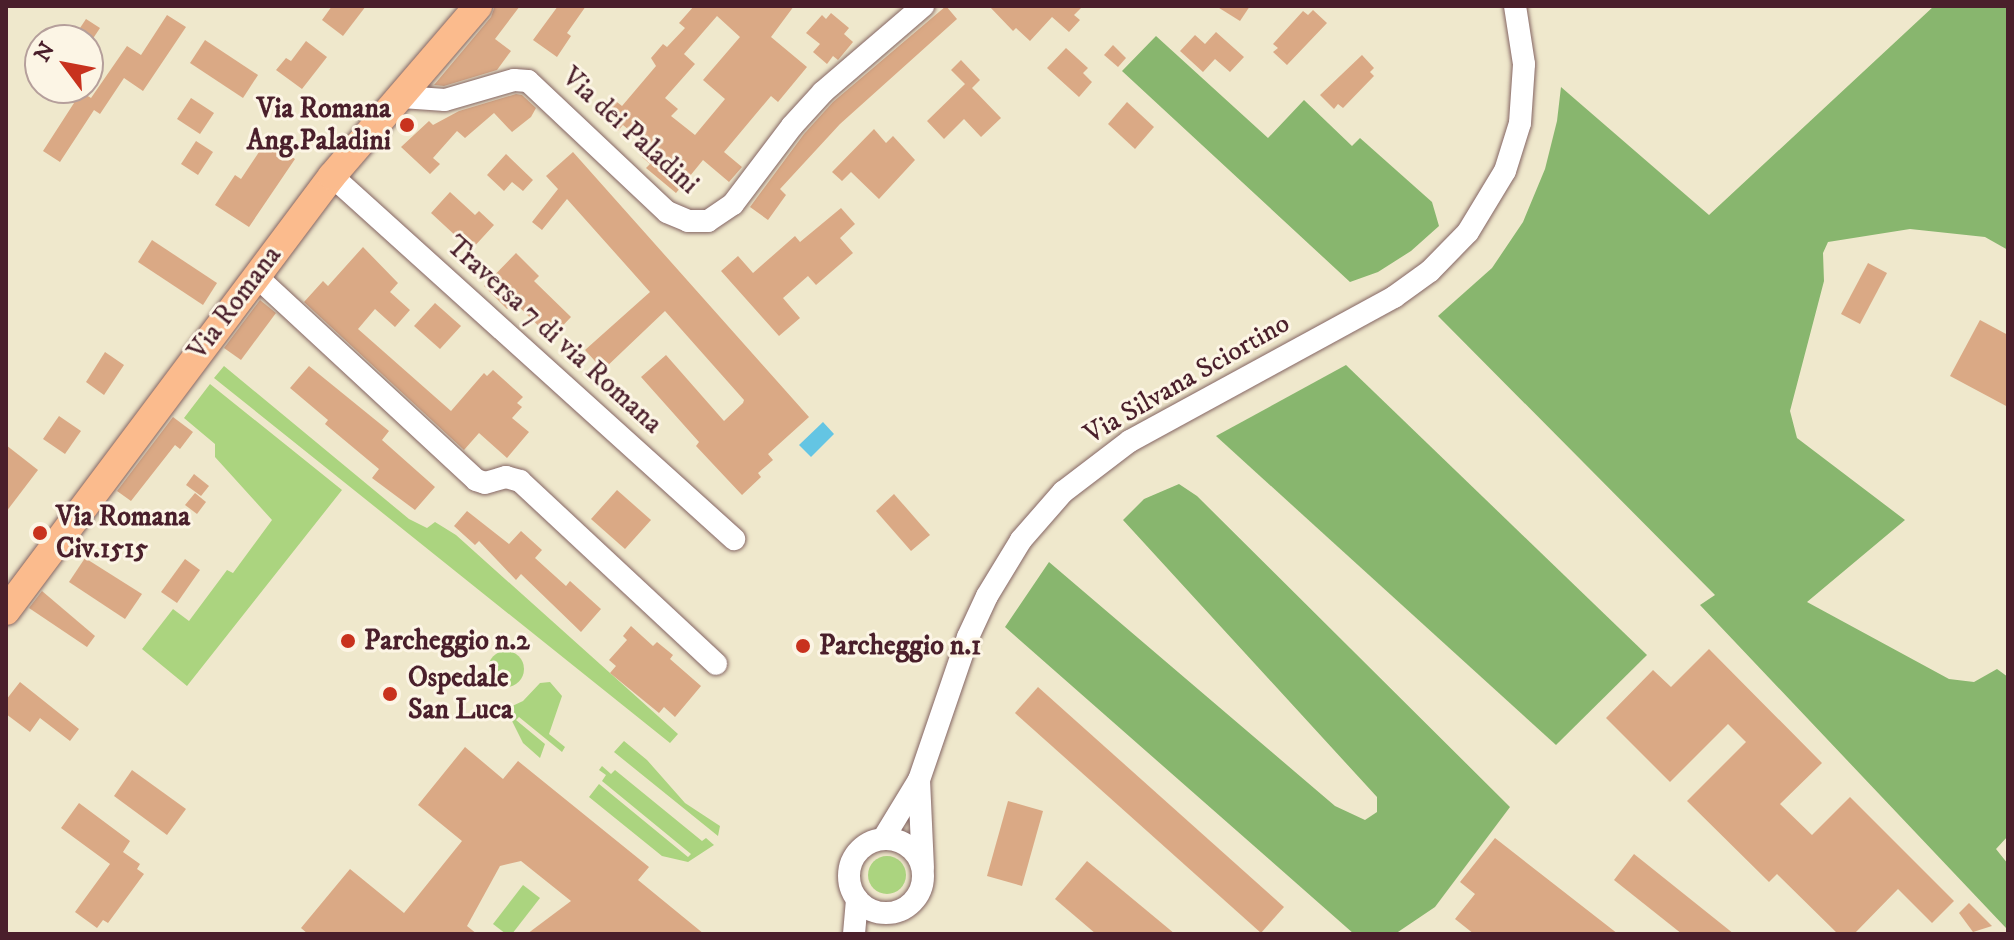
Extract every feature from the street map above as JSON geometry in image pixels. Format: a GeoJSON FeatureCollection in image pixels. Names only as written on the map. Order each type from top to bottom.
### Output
{"type":"FeatureCollection","features":[{"type":"Feature","properties":{"kind":"main road","name":"Via Romana"},"geometry":{"type":"LineString","coordinates":[[6,611],[332,176],[478,6]]}},
{"type":"Feature","properties":{"kind":"street","name":"Via dei Paladini"},"geometry":{"type":"LineString","coordinates":[[402,97],[445,100],[514,80],[528,81],[667,212],[688,221],[708,221],[733,204],[792,126],[823,92],[923,6]]}},
{"type":"Feature","properties":{"kind":"street","name":"Via Silvana Sciortino"},"geometry":{"type":"LineString","coordinates":[[883,839],[919,780],[980,611],[1021,540],[1063,492],[1130,441],[1394,297],[1430,271],[1468,232],[1505,171],[1520,123],[1524,64],[1515,6]]}},
{"type":"Feature","properties":{"kind":"street","name":"Traversa 7 di via Romana"},"geometry":{"type":"LineString","coordinates":[[332,176],[734,539]]}},
{"type":"Feature","properties":{"kind":"street"},"geometry":{"type":"LineString","coordinates":[[256,276],[476,480],[485,483],[506,477],[520,481],[716,664]]}},
{"type":"Feature","properties":{"kind":"street"},"geometry":{"type":"LineString","coordinates":[[877,934],[890,914],[916,899],[923,882],[919,780]]}},
{"type":"Feature","properties":{"kind":"street"},"geometry":{"type":"LineString","coordinates":[[854,934],[857,899],[850,882],[851,864],[865,845],[883,839],[909,846],[923,869]]}},
{"type":"Feature","properties":{"kind":"street"},"geometry":{"type":"LineString","coordinates":[[857,899],[868,908],[890,914]]}},
{"type":"Feature","properties":{"kind":"green space"},"geometry":{"type":"Polygon","coordinates":[[[1934,6],[2008,6],[2008,250],[1985,237],[1910,229],[1828,242],[1823,253],[1824,281],[1790,411],[1797,438],[1905,520],[1807,602],[1949,679],[1974,682],[1997,669],[2008,677],[2008,836],[1996,849],[2008,864],[2006,928],[1700,605],[1715,595],[1438,316],[1492,268],[1523,222],[1545,169],[1557,121],[1561,87],[1709,215],[1934,6]]]}},
{"type":"Feature","properties":{"kind":"green space"},"geometry":{"type":"Polygon","coordinates":[[[1156,36],[1268,138],[1304,100],[1352,146],[1360,138],[1432,202],[1439,226],[1411,251],[1378,272],[1350,282],[1122,71],[1156,36]]]}},
{"type":"Feature","properties":{"kind":"green space"},"geometry":{"type":"Polygon","coordinates":[[[1346,365],[1647,655],[1556,745],[1216,436],[1346,365]]]}},
{"type":"Feature","properties":{"kind":"green space"},"geometry":{"type":"Polygon","coordinates":[[[224,366],[409,519],[427,528],[435,522],[456,535],[678,734],[670,743],[214,378],[224,366]]]}},
{"type":"Feature","properties":{"kind":"green space"},"geometry":{"type":"Polygon","coordinates":[[[210,384],[342,490],[187,686],[142,649],[173,609],[189,621],[227,570],[233,573],[272,520],[215,457],[215,444],[184,418],[210,384]]]}},
{"type":"Feature","properties":{"kind":"green space"},"geometry":{"type":"Polygon","coordinates":[[[1179,484],[1197,496],[1510,807],[1435,907],[1395,934],[1354,934],[1005,627],[1049,562],[1335,806],[1365,820],[1377,812],[1377,797],[1123,520],[1144,499],[1179,484]]]}},
{"type":"Feature","properties":{"kind":"green space"},"geometry":{"type":"Polygon","coordinates":[[[506,651],[519,656],[524,669],[519,682],[506,687],[493,682],[488,669],[493,656],[506,651]]]}},
{"type":"Feature","properties":{"kind":"green space"},"geometry":{"type":"Polygon","coordinates":[[[550,682],[562,696],[549,734],[565,747],[562,752],[519,717],[516,720],[545,744],[540,758],[523,743],[506,709],[523,701],[540,683],[550,682]]]}},
{"type":"Feature","properties":{"kind":"green space"},"geometry":{"type":"Polygon","coordinates":[[[624,741],[647,760],[685,803],[720,826],[718,836],[614,752],[624,741]]]}},
{"type":"Feature","properties":{"kind":"green space"},"geometry":{"type":"Polygon","coordinates":[[[602,766],[611,774],[615,770],[702,841],[706,838],[714,845],[688,862],[662,856],[589,797],[599,784],[688,857],[691,854],[602,781],[606,775],[599,770],[602,766]]]}},
{"type":"Feature","properties":{"kind":"green space"},"geometry":{"type":"Polygon","coordinates":[[[887,856],[900,862],[906,875],[900,888],[887,894],[874,888],[868,875],[874,862],[887,856]]]}},
{"type":"Feature","properties":{"kind":"green space"},"geometry":{"type":"Polygon","coordinates":[[[523,885],[540,898],[512,934],[506,934],[493,924],[523,885]]]}},
{"type":"Feature","properties":{"kind":"water"},"geometry":{"type":"Polygon","coordinates":[[[823,422],[834,434],[811,457],[799,445],[823,422]]]}},
{"type":"Feature","properties":{"kind":"building"},"geometry":{"type":"Polygon","coordinates":[[[332,6],[366,6],[343,36],[322,20],[332,6]]]}},
{"type":"Feature","properties":{"kind":"building"},"geometry":{"type":"Polygon","coordinates":[[[495,6],[520,6],[495,39],[511,51],[497,70],[444,86],[434,85],[491,17],[495,6]]]}},
{"type":"Feature","properties":{"kind":"building"},"geometry":{"type":"Polygon","coordinates":[[[558,6],[586,6],[567,33],[571,36],[557,57],[533,40],[558,6]]]}},
{"type":"Feature","properties":{"kind":"building"},"geometry":{"type":"Polygon","coordinates":[[[694,6],[794,6],[771,37],[807,67],[778,102],[771,96],[724,152],[742,167],[729,182],[703,160],[676,193],[646,168],[650,164],[642,157],[650,147],[623,125],[618,131],[598,115],[612,98],[622,106],[656,66],[651,58],[663,44],[667,47],[685,28],[679,23],[694,6]],[[717,16],[684,54],[695,64],[665,98],[678,109],[671,116],[695,135],[725,99],[703,80],[740,37],[717,16]]]}},
{"type":"Feature","properties":{"kind":"building"},"geometry":{"type":"Polygon","coordinates":[[[946,6],[957,19],[840,124],[780,189],[786,195],[768,220],[750,207],[804,134],[833,102],[946,6]]]}},
{"type":"Feature","properties":{"kind":"building"},"geometry":{"type":"Polygon","coordinates":[[[989,6],[1083,6],[1074,15],[1080,20],[1069,32],[1052,17],[1030,41],[1016,28],[1013,31],[989,6]]]}},
{"type":"Feature","properties":{"kind":"building"},"geometry":{"type":"Polygon","coordinates":[[[1216,6],[1250,6],[1240,21],[1216,6]]]}},
{"type":"Feature","properties":{"kind":"building"},"geometry":{"type":"Polygon","coordinates":[[[1313,10],[1327,23],[1287,65],[1273,52],[1278,48],[1273,44],[1303,11],[1308,15],[1313,10]]]}},
{"type":"Feature","properties":{"kind":"building"},"geometry":{"type":"Polygon","coordinates":[[[831,13],[849,28],[844,34],[853,42],[838,60],[833,56],[827,64],[813,52],[820,44],[806,33],[822,15],[826,19],[831,13]]]}},
{"type":"Feature","properties":{"kind":"building"},"geometry":{"type":"Polygon","coordinates":[[[167,15],[186,27],[143,91],[124,78],[100,114],[94,110],[60,162],[43,151],[73,104],[104,104],[104,79],[127,46],[141,55],[167,15]]]}},
{"type":"Feature","properties":{"kind":"building"},"geometry":{"type":"Polygon","coordinates":[[[1216,32],[1244,57],[1230,72],[1215,59],[1203,72],[1180,51],[1195,35],[1205,44],[1216,32]]]}},
{"type":"Feature","properties":{"kind":"building"},"geometry":{"type":"Polygon","coordinates":[[[205,40],[258,75],[243,98],[190,63],[205,40]]]}},
{"type":"Feature","properties":{"kind":"building"},"geometry":{"type":"Polygon","coordinates":[[[306,41],[327,57],[302,89],[276,70],[286,58],[291,61],[306,41]]]}},
{"type":"Feature","properties":{"kind":"building"},"geometry":{"type":"Polygon","coordinates":[[[1113,45],[1126,58],[1118,67],[1104,55],[1113,45]]]}},
{"type":"Feature","properties":{"kind":"building"},"geometry":{"type":"Polygon","coordinates":[[[1066,48],[1088,68],[1083,73],[1092,82],[1079,97],[1047,68],[1066,48]]]}},
{"type":"Feature","properties":{"kind":"building"},"geometry":{"type":"Polygon","coordinates":[[[1362,55],[1374,68],[1370,72],[1374,76],[1343,108],[1338,104],[1334,109],[1320,95],[1362,55]]]}},
{"type":"Feature","properties":{"kind":"building"},"geometry":{"type":"Polygon","coordinates":[[[961,60],[980,80],[972,88],[1001,118],[981,137],[964,119],[944,139],[927,121],[965,84],[951,70],[961,60]]]}},
{"type":"Feature","properties":{"kind":"building"},"geometry":{"type":"Polygon","coordinates":[[[516,94],[522,95],[536,108],[531,117],[512,132],[494,113],[465,138],[457,131],[433,158],[440,164],[430,174],[401,147],[429,121],[433,125],[459,111],[516,94]]]}},
{"type":"Feature","properties":{"kind":"building"},"geometry":{"type":"Polygon","coordinates":[[[191,98],[214,113],[200,134],[177,119],[191,98]]]}},
{"type":"Feature","properties":{"kind":"building"},"geometry":{"type":"Polygon","coordinates":[[[1127,102],[1154,127],[1135,149],[1108,124],[1127,102]]]}},
{"type":"Feature","properties":{"kind":"building"},"geometry":{"type":"Polygon","coordinates":[[[874,129],[886,143],[893,136],[915,160],[879,199],[851,172],[842,181],[832,172],[874,129]]]}},
{"type":"Feature","properties":{"kind":"building"},"geometry":{"type":"Polygon","coordinates":[[[267,140],[295,159],[249,227],[215,205],[235,175],[241,179],[267,140]]]}},
{"type":"Feature","properties":{"kind":"building"},"geometry":{"type":"Polygon","coordinates":[[[196,141],[213,152],[198,175],[181,164],[196,141]]]}},
{"type":"Feature","properties":{"kind":"building"},"geometry":{"type":"Polygon","coordinates":[[[573,152],[809,417],[768,454],[773,460],[758,473],[761,477],[742,495],[696,446],[699,442],[641,377],[666,355],[724,421],[743,403],[744,400],[665,311],[603,370],[585,350],[650,292],[567,199],[542,230],[532,222],[558,189],[546,176],[573,152]]]}},
{"type":"Feature","properties":{"kind":"building"},"geometry":{"type":"Polygon","coordinates":[[[506,154],[533,180],[523,191],[512,182],[504,191],[487,175],[506,154]]]}},
{"type":"Feature","properties":{"kind":"building"},"geometry":{"type":"Polygon","coordinates":[[[450,192],[475,215],[479,211],[494,225],[471,250],[431,213],[450,192]]]}},
{"type":"Feature","properties":{"kind":"building"},"geometry":{"type":"Polygon","coordinates":[[[841,208],[855,224],[840,238],[853,253],[816,285],[808,276],[783,298],[800,318],[779,336],[721,271],[738,256],[753,273],[795,236],[800,242],[841,208]]]}},
{"type":"Feature","properties":{"kind":"building"},"geometry":{"type":"Polygon","coordinates":[[[152,240],[217,283],[203,305],[138,262],[152,240]]]}},
{"type":"Feature","properties":{"kind":"building"},"geometry":{"type":"Polygon","coordinates":[[[363,247],[398,283],[390,292],[410,310],[395,327],[375,309],[358,329],[451,411],[484,373],[487,376],[493,370],[523,397],[517,403],[522,407],[512,418],[529,432],[507,458],[479,433],[464,450],[304,302],[323,281],[328,286],[363,247]]]}},
{"type":"Feature","properties":{"kind":"building"},"geometry":{"type":"Polygon","coordinates":[[[516,253],[539,276],[534,281],[571,317],[551,338],[514,302],[507,309],[484,286],[516,253]]]}},
{"type":"Feature","properties":{"kind":"building"},"geometry":{"type":"Polygon","coordinates":[[[1868,263],[1887,273],[1860,324],[1841,314],[1868,263]]]}},
{"type":"Feature","properties":{"kind":"building"},"geometry":{"type":"Polygon","coordinates":[[[260,300],[276,313],[241,360],[224,348],[260,300]]]}},
{"type":"Feature","properties":{"kind":"building"},"geometry":{"type":"Polygon","coordinates":[[[435,303],[461,326],[440,349],[414,326],[435,303]]]}},
{"type":"Feature","properties":{"kind":"building"},"geometry":{"type":"Polygon","coordinates":[[[1980,320],[2008,335],[2008,407],[1950,376],[1980,320]]]}},
{"type":"Feature","properties":{"kind":"building"},"geometry":{"type":"Polygon","coordinates":[[[105,352],[124,365],[104,395],[86,382],[105,352]]]}},
{"type":"Feature","properties":{"kind":"building"},"geometry":{"type":"Polygon","coordinates":[[[309,366],[389,431],[382,440],[435,487],[415,510],[372,478],[379,469],[325,424],[328,420],[290,388],[309,366]]]}},
{"type":"Feature","properties":{"kind":"building"},"geometry":{"type":"Polygon","coordinates":[[[59,416],[81,431],[65,454],[43,439],[59,416]]]}},
{"type":"Feature","properties":{"kind":"building"},"geometry":{"type":"Polygon","coordinates":[[[173,417],[193,432],[180,449],[175,445],[131,501],[117,491],[173,417]]]}},
{"type":"Feature","properties":{"kind":"building"},"geometry":{"type":"Polygon","coordinates":[[[6,445],[38,470],[6,512],[6,445]]]}},
{"type":"Feature","properties":{"kind":"building"},"geometry":{"type":"Polygon","coordinates":[[[194,474],[209,486],[201,496],[186,485],[194,474]]]}},
{"type":"Feature","properties":{"kind":"building"},"geometry":{"type":"Polygon","coordinates":[[[617,490],[651,520],[625,549],[591,519],[617,490]]]}},
{"type":"Feature","properties":{"kind":"building"},"geometry":{"type":"Polygon","coordinates":[[[195,493],[206,502],[197,514],[185,505],[195,493]]]}},
{"type":"Feature","properties":{"kind":"building"},"geometry":{"type":"Polygon","coordinates":[[[894,494],[930,535],[911,551],[876,511],[894,494]]]}},
{"type":"Feature","properties":{"kind":"building"},"geometry":{"type":"Polygon","coordinates":[[[467,511],[509,544],[521,531],[542,550],[535,558],[566,586],[570,581],[601,609],[581,632],[521,574],[516,580],[479,541],[475,545],[454,526],[467,511]]]}},
{"type":"Feature","properties":{"kind":"building"},"geometry":{"type":"Polygon","coordinates":[[[85,558],[142,594],[125,619],[69,582],[85,558]]]}},
{"type":"Feature","properties":{"kind":"building"},"geometry":{"type":"Polygon","coordinates":[[[185,559],[200,570],[177,603],[161,592],[185,559]]]}},
{"type":"Feature","properties":{"kind":"building"},"geometry":{"type":"Polygon","coordinates":[[[42,591],[95,636],[87,647],[29,608],[42,591]]]}},
{"type":"Feature","properties":{"kind":"building"},"geometry":{"type":"Polygon","coordinates":[[[631,626],[653,646],[657,642],[673,655],[670,659],[701,686],[675,717],[664,707],[659,713],[610,673],[616,666],[609,660],[627,640],[623,636],[631,626]]]}},
{"type":"Feature","properties":{"kind":"building"},"geometry":{"type":"Polygon","coordinates":[[[1709,649],[1822,763],[1780,804],[1812,835],[1850,797],[1954,901],[1932,923],[1898,889],[1854,934],[1838,934],[1777,874],[1769,882],[1687,801],[1746,742],[1728,724],[1670,782],[1606,718],[1653,670],[1671,687],[1709,649]]]}},
{"type":"Feature","properties":{"kind":"building"},"geometry":{"type":"Polygon","coordinates":[[[20,682],[79,729],[70,741],[40,718],[30,732],[6,714],[6,700],[20,682]]]}},
{"type":"Feature","properties":{"kind":"building"},"geometry":{"type":"Polygon","coordinates":[[[1038,687],[1284,907],[1261,933],[1015,713],[1038,687]]]}},
{"type":"Feature","properties":{"kind":"building"},"geometry":{"type":"Polygon","coordinates":[[[465,747],[503,779],[518,761],[649,867],[638,880],[704,934],[527,934],[571,901],[521,861],[500,866],[467,926],[477,934],[308,934],[301,928],[350,869],[404,913],[462,841],[418,805],[465,747]]]}},
{"type":"Feature","properties":{"kind":"building"},"geometry":{"type":"Polygon","coordinates":[[[132,770],[186,809],[167,835],[114,796],[132,770]]]}},
{"type":"Feature","properties":{"kind":"building"},"geometry":{"type":"Polygon","coordinates":[[[1008,801],[1043,811],[1022,886],[987,876],[1008,801]]]}},
{"type":"Feature","properties":{"kind":"building"},"geometry":{"type":"Polygon","coordinates":[[[79,803],[130,841],[123,852],[140,864],[137,869],[144,874],[108,923],[103,920],[97,928],[75,912],[110,864],[61,828],[79,803]]]}},
{"type":"Feature","properties":{"kind":"building"},"geometry":{"type":"Polygon","coordinates":[[[1495,838],[1618,934],[1474,934],[1455,919],[1475,894],[1460,882],[1495,838]]]}},
{"type":"Feature","properties":{"kind":"building"},"geometry":{"type":"Polygon","coordinates":[[[1634,854],[1734,934],[1682,934],[1614,880],[1634,854]]]}},
{"type":"Feature","properties":{"kind":"building"},"geometry":{"type":"Polygon","coordinates":[[[1087,861],[1175,934],[1096,934],[1055,899],[1087,861]]]}},
{"type":"Feature","properties":{"kind":"building"},"geometry":{"type":"Polygon","coordinates":[[[1969,903],[1992,926],[1973,932],[1959,913],[1969,903]]]}},
{"type":"Feature","properties":{"kind":"place","name":"Via Romana Ang.Paladini"},"geometry":{"type":"Point","coordinates":[407,125]}},
{"type":"Feature","properties":{"kind":"place","name":"Via Romana Civ.1515"},"geometry":{"type":"Point","coordinates":[40,533]}},
{"type":"Feature","properties":{"kind":"place","name":"Parcheggio n.2"},"geometry":{"type":"Point","coordinates":[348,641]}},
{"type":"Feature","properties":{"kind":"place","name":"Parcheggio n.1"},"geometry":{"type":"Point","coordinates":[803,646]}},
{"type":"Feature","properties":{"kind":"place","name":"Ospedale San Luca"},"geometry":{"type":"Point","coordinates":[390,694]}}]}
